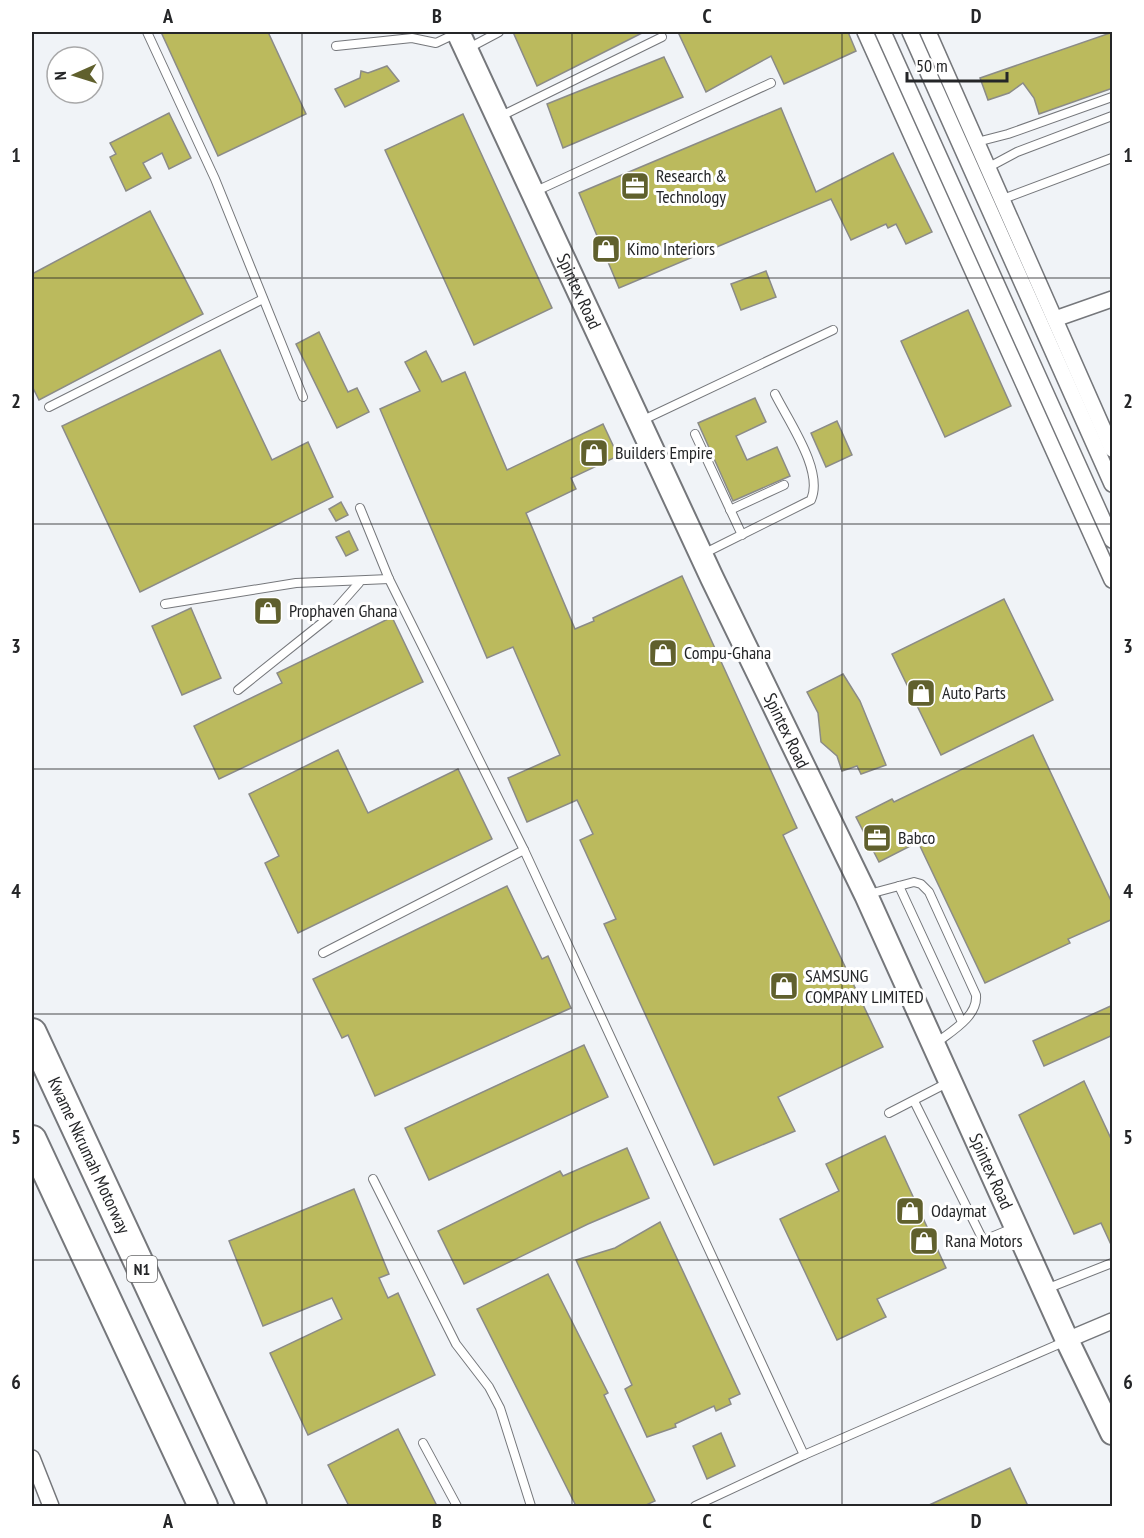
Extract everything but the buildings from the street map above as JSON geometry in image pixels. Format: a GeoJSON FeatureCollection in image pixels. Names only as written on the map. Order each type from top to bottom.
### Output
{"type":"FeatureCollection","features":[{"type":"Feature","properties":{"kind":"highway","name":"Kwame Nkrumah Motorway"},"geometry":{"type":"LineString","coordinates":[[32,1033],[252,1506]]}},
{"type":"Feature","properties":{"kind":"highway","name":"N1"},"geometry":{"type":"LineString","coordinates":[[32,1140],[203,1506]]}},
{"type":"Feature","properties":{"kind":"main road","name":"Spintex Road"},"geometry":{"type":"LineString","coordinates":[[461,38],[701,555],[866,895],[1016,1227],[1113,1433]]}},
{"type":"Feature","properties":{"kind":"street"},"geometry":{"type":"LineString","coordinates":[[865,32],[1113,580]]}},
{"type":"Feature","properties":{"kind":"street"},"geometry":{"type":"LineString","coordinates":[[883,32],[1113,540]]}},
{"type":"Feature","properties":{"kind":"street"},"geometry":{"type":"LineString","coordinates":[[910,32],[1113,484]]}},
{"type":"Feature","properties":{"kind":"street"},"geometry":{"type":"LineString","coordinates":[[928,32],[1113,449]]}},
{"type":"Feature","properties":{"kind":"street"},"geometry":{"type":"LineString","coordinates":[[1055,319],[1113,299]]}},
{"type":"Feature","properties":{"kind":"street"},"geometry":{"type":"LineString","coordinates":[[1068,1340],[1113,1321]]}},
{"type":"Feature","properties":{"kind":"street"},"geometry":{"type":"LineString","coordinates":[[32,1458],[51,1506]]}},
{"type":"Feature","properties":{"kind":"lane"},"geometry":{"type":"LineString","coordinates":[[147,32],[215,179],[303,397]]}},
{"type":"Feature","properties":{"kind":"lane"},"geometry":{"type":"LineString","coordinates":[[336,46],[412,38],[436,43],[499,32]]}},
{"type":"Feature","properties":{"kind":"lane"},"geometry":{"type":"LineString","coordinates":[[498,118],[662,37]]}},
{"type":"Feature","properties":{"kind":"lane"},"geometry":{"type":"LineString","coordinates":[[533,193],[771,83]]}},
{"type":"Feature","properties":{"kind":"lane"},"geometry":{"type":"LineString","coordinates":[[977,142],[1008,134],[1113,97]]}},
{"type":"Feature","properties":{"kind":"lane"},"geometry":{"type":"LineString","coordinates":[[989,167],[1017,152],[1113,116]]}},
{"type":"Feature","properties":{"kind":"lane"},"geometry":{"type":"LineString","coordinates":[[1003,200],[1113,158]]}},
{"type":"Feature","properties":{"kind":"lane"},"geometry":{"type":"LineString","coordinates":[[49,407],[263,298]]}},
{"type":"Feature","properties":{"kind":"lane"},"geometry":{"type":"LineString","coordinates":[[640,422],[833,330]]}},
{"type":"Feature","properties":{"kind":"lane"},"geometry":{"type":"LineString","coordinates":[[701,555],[811,500],[815,492],[815,479],[811,465],[775,394]]}},
{"type":"Feature","properties":{"kind":"lane"},"geometry":{"type":"LineString","coordinates":[[695,434],[742,535]]}},
{"type":"Feature","properties":{"kind":"lane"},"geometry":{"type":"LineString","coordinates":[[730,510],[784,485]]}},
{"type":"Feature","properties":{"kind":"lane"},"geometry":{"type":"LineString","coordinates":[[360,508],[389,579],[524,850],[804,1455]]}},
{"type":"Feature","properties":{"kind":"lane"},"geometry":{"type":"LineString","coordinates":[[165,604],[296,583],[359,583],[389,579]]}},
{"type":"Feature","properties":{"kind":"lane"},"geometry":{"type":"LineString","coordinates":[[238,690],[328,618],[359,583]]}},
{"type":"Feature","properties":{"kind":"lane"},"geometry":{"type":"LineString","coordinates":[[323,953],[524,850]]}},
{"type":"Feature","properties":{"kind":"lane"},"geometry":{"type":"LineString","coordinates":[[866,895],[914,882],[921,884],[929,892],[976,995],[977,1003],[962,1022],[934,1045]]}},
{"type":"Feature","properties":{"kind":"lane"},"geometry":{"type":"LineString","coordinates":[[899,886],[962,1022]]}},
{"type":"Feature","properties":{"kind":"lane"},"geometry":{"type":"LineString","coordinates":[[889,1113],[950,1082]]}},
{"type":"Feature","properties":{"kind":"lane"},"geometry":{"type":"LineString","coordinates":[[914,1101],[984,1240],[1016,1227]]}},
{"type":"Feature","properties":{"kind":"lane"},"geometry":{"type":"LineString","coordinates":[[373,1179],[456,1344],[489,1387],[500,1408],[531,1506]]}},
{"type":"Feature","properties":{"kind":"lane"},"geometry":{"type":"LineString","coordinates":[[1045,1290],[1113,1263]]}},
{"type":"Feature","properties":{"kind":"lane"},"geometry":{"type":"LineString","coordinates":[[695,1506],[804,1455],[1068,1340]]}},
{"type":"Feature","properties":{"kind":"lane"},"geometry":{"type":"LineString","coordinates":[[423,1443],[457,1506]]}},
{"type":"Feature","properties":{"kind":"place","name":"Research & Technology"},"geometry":{"type":"Point","coordinates":[635,186]}},
{"type":"Feature","properties":{"kind":"place","name":"Kimo Interiors"},"geometry":{"type":"Point","coordinates":[606,249]}},
{"type":"Feature","properties":{"kind":"place","name":"Builders Empire"},"geometry":{"type":"Point","coordinates":[594,453]}},
{"type":"Feature","properties":{"kind":"place","name":"Prophaven Ghana"},"geometry":{"type":"Point","coordinates":[268,611]}},
{"type":"Feature","properties":{"kind":"place","name":"Compu-Ghana"},"geometry":{"type":"Point","coordinates":[663,653]}},
{"type":"Feature","properties":{"kind":"place","name":"Auto Parts"},"geometry":{"type":"Point","coordinates":[921,693]}},
{"type":"Feature","properties":{"kind":"place","name":"Babco"},"geometry":{"type":"Point","coordinates":[877,838]}},
{"type":"Feature","properties":{"kind":"place","name":"SAMSUNG COMPANY LIMITED"},"geometry":{"type":"Point","coordinates":[784,986]}},
{"type":"Feature","properties":{"kind":"place","name":"Odaymat"},"geometry":{"type":"Point","coordinates":[910,1211]}},
{"type":"Feature","properties":{"kind":"place","name":"Rana Motors"},"geometry":{"type":"Point","coordinates":[924,1241]}}]}
